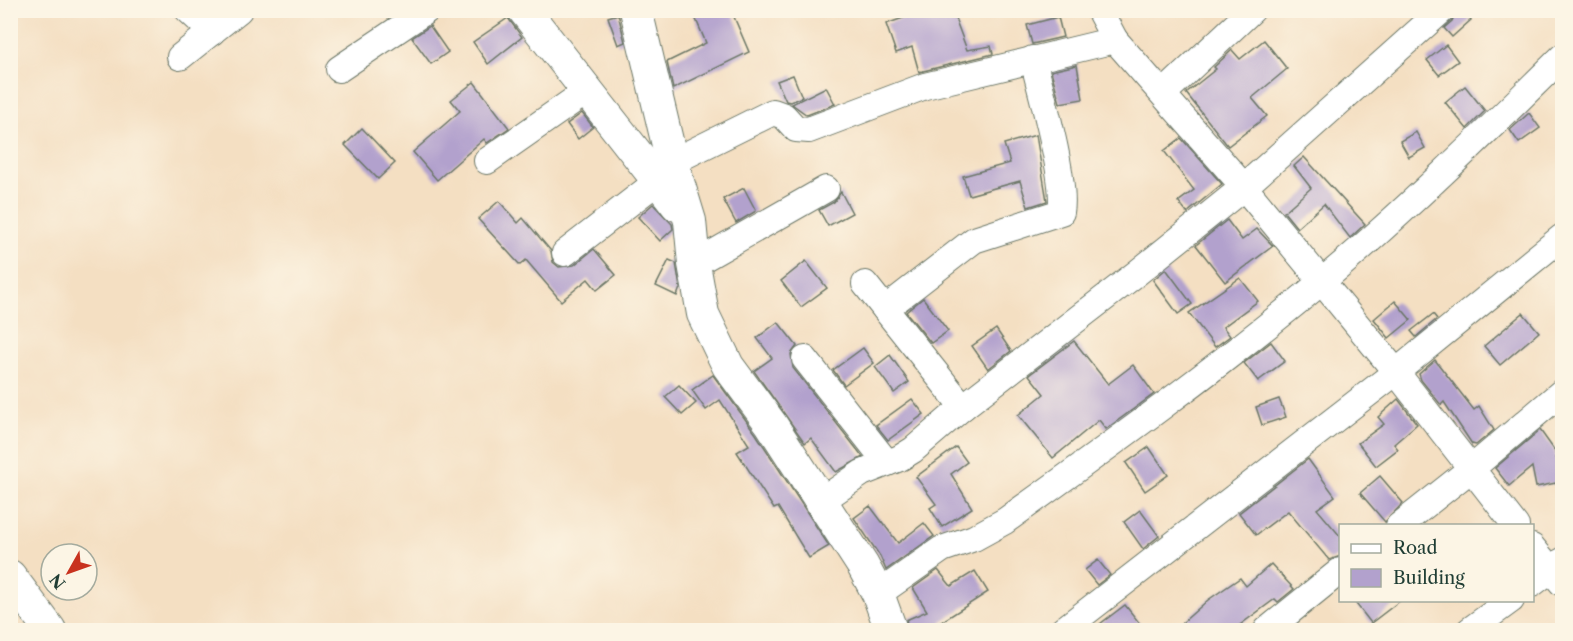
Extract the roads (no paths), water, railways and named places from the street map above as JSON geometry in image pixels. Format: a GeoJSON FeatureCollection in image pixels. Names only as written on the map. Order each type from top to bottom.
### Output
{"type":"FeatureCollection","features":[{"type":"Feature","properties":{"kind":"street"},"geometry":{"type":"LineString","coordinates":[[188,10],[212,32]]}},
{"type":"Feature","properties":{"kind":"street"},"geometry":{"type":"LineString","coordinates":[[180,57],[239,10]]}},
{"type":"Feature","properties":{"kind":"street"},"geometry":{"type":"LineString","coordinates":[[339,69],[427,10]]}},
{"type":"Feature","properties":{"kind":"street"},"geometry":{"type":"LineString","coordinates":[[524,10],[587,91],[665,172]]}},
{"type":"Feature","properties":{"kind":"street"},"geometry":{"type":"LineString","coordinates":[[636,10],[665,172],[690,221],[694,264],[703,314],[728,366],[771,424],[863,566],[878,594],[891,630]]}},
{"type":"Feature","properties":{"kind":"street"},"geometry":{"type":"LineString","coordinates":[[1099,10],[1116,40],[1244,187],[1396,372],[1515,524]]}},
{"type":"Feature","properties":{"kind":"street"},"geometry":{"type":"LineString","coordinates":[[1164,93],[1252,10]]}},
{"type":"Feature","properties":{"kind":"street"},"geometry":{"type":"LineString","coordinates":[[821,501],[862,473],[913,450],[963,407],[1244,187],[1442,10]]}},
{"type":"Feature","properties":{"kind":"street"},"geometry":{"type":"LineString","coordinates":[[565,253],[665,172],[773,112],[784,116],[796,129],[809,130],[925,86],[1116,40]]}},
{"type":"Feature","properties":{"kind":"street"},"geometry":{"type":"LineString","coordinates":[[878,594],[942,549],[974,538],[1005,521],[1150,416],[1321,282],[1463,156],[1563,57]]}},
{"type":"Feature","properties":{"kind":"street"},"geometry":{"type":"LineString","coordinates":[[885,309],[974,240],[1061,212],[1063,203],[1059,180],[1033,59]]}},
{"type":"Feature","properties":{"kind":"street"},"geometry":{"type":"LineString","coordinates":[[487,161],[587,91]]}},
{"type":"Feature","properties":{"kind":"street"},"geometry":{"type":"LineString","coordinates":[[694,264],[826,189]]}},
{"type":"Feature","properties":{"kind":"street"},"geometry":{"type":"LineString","coordinates":[[1063,630],[1396,372],[1563,237]]}},
{"type":"Feature","properties":{"kind":"street"},"geometry":{"type":"LineString","coordinates":[[865,285],[963,407]]}},
{"type":"Feature","properties":{"kind":"street"},"geometry":{"type":"LineString","coordinates":[[806,359],[887,463]]}},
{"type":"Feature","properties":{"kind":"street"},"geometry":{"type":"LineString","coordinates":[[1400,524],[1471,469],[1563,392]]}},
{"type":"Feature","properties":{"kind":"street"},"geometry":{"type":"LineString","coordinates":[[1534,548],[1552,575]]}},
{"type":"Feature","properties":{"kind":"street"},"geometry":{"type":"LineString","coordinates":[[1267,630],[1339,573]]}},
{"type":"Feature","properties":{"kind":"street"},"geometry":{"type":"LineString","coordinates":[[10,576],[50,630]]}},
{"type":"Feature","properties":{"kind":"street"},"geometry":{"type":"LineString","coordinates":[[1470,630],[1507,602]]}}]}
